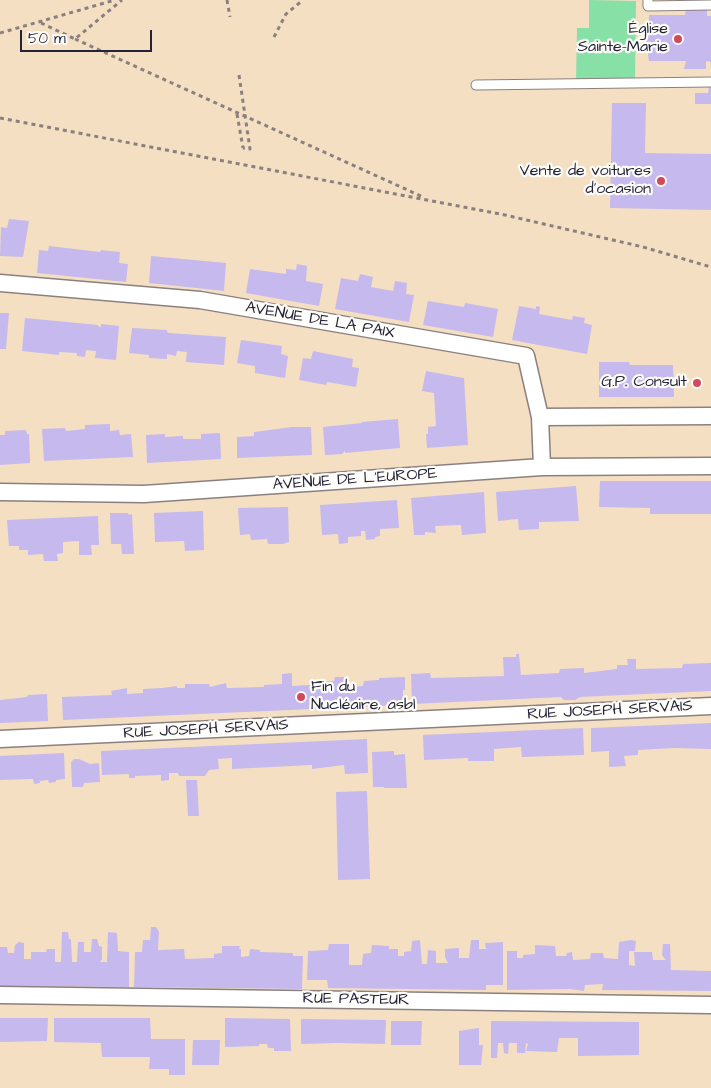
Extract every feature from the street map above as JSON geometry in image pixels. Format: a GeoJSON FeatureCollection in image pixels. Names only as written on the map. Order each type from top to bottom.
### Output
{"type":"FeatureCollection","features":[{"type":"Feature","properties":{"kind":"street","name":"AVENUE DE LA PAIX"},"geometry":{"type":"LineString","coordinates":[[0,283],[200,300],[526,356],[540,417],[542,467]]}},
{"type":"Feature","properties":{"kind":"street"},"geometry":{"type":"LineString","coordinates":[[540,417],[711,416]]}},
{"type":"Feature","properties":{"kind":"street","name":"AVENUE DE L'EUROPE"},"geometry":{"type":"LineString","coordinates":[[0,492],[144,494],[542,467],[711,466]]}},
{"type":"Feature","properties":{"kind":"street","name":"RUE JOSEPH SERVAIS"},"geometry":{"type":"LineString","coordinates":[[0,739],[711,706]]}},
{"type":"Feature","properties":{"kind":"street","name":"RUE PASTEUR"},"geometry":{"type":"LineString","coordinates":[[0,995],[711,1005]]}},
{"type":"Feature","properties":{"kind":"lane"},"geometry":{"type":"LineString","coordinates":[[648,0],[648,6],[711,5]]}},
{"type":"Feature","properties":{"kind":"lane"},"geometry":{"type":"LineString","coordinates":[[476,84],[711,82]]}},
{"type":"Feature","properties":{"kind":"path"},"geometry":{"type":"LineString","coordinates":[[0,33],[115,0]]}},
{"type":"Feature","properties":{"kind":"path"},"geometry":{"type":"LineString","coordinates":[[75,39],[122,0]]}},
{"type":"Feature","properties":{"kind":"path"},"geometry":{"type":"LineString","coordinates":[[227,0],[230,17]]}},
{"type":"Feature","properties":{"kind":"path"},"geometry":{"type":"LineString","coordinates":[[274,36],[286,14],[303,0]]}},
{"type":"Feature","properties":{"kind":"path"},"geometry":{"type":"LineString","coordinates":[[40,23],[428,199]]}},
{"type":"Feature","properties":{"kind":"path"},"geometry":{"type":"LineString","coordinates":[[237,113],[243,148],[250,149],[239,75]]}},
{"type":"Feature","properties":{"kind":"path"},"geometry":{"type":"LineString","coordinates":[[0,118],[506,215],[643,247],[711,268]]}},
{"type":"Feature","properties":{"kind":"green space"},"geometry":{"type":"Polygon","coordinates":[[[589,0],[636,1],[635,82],[576,81],[577,28],[589,28],[589,0]]]}},
{"type":"Feature","properties":{"kind":"building","name":"Église Sainte-Marie"},"geometry":{"type":"Polygon","coordinates":[[[686,7],[707,7],[707,16],[711,16],[711,62],[706,61],[706,69],[684,69],[686,61],[649,61],[648,54],[651,49],[644,43],[645,34],[651,28],[649,15],[685,15],[686,7]]]}},
{"type":"Feature","properties":{"kind":"building"},"geometry":{"type":"Polygon","coordinates":[[[709,85],[711,85],[711,104],[695,104],[695,93],[708,93],[709,85]]]}},
{"type":"Feature","properties":{"kind":"building","name":"Vente de voitures d'ocasion"},"geometry":{"type":"Polygon","coordinates":[[[612,103],[646,103],[645,153],[711,154],[711,210],[610,208],[612,103]]]}},
{"type":"Feature","properties":{"kind":"building"},"geometry":{"type":"Polygon","coordinates":[[[9,219],[29,221],[23,257],[0,256],[1,227],[7,228],[9,219]]]}},
{"type":"Feature","properties":{"kind":"building"},"geometry":{"type":"Polygon","coordinates":[[[49,246],[100,252],[101,250],[120,252],[119,263],[128,264],[126,282],[37,273],[39,250],[48,251],[49,246]]]}},
{"type":"Feature","properties":{"kind":"building"},"geometry":{"type":"Polygon","coordinates":[[[151,256],[226,263],[224,291],[149,283],[151,256]]]}},
{"type":"Feature","properties":{"kind":"building"},"geometry":{"type":"Polygon","coordinates":[[[297,264],[307,266],[306,281],[323,284],[319,306],[246,293],[250,269],[286,274],[286,269],[296,270],[297,264]]]}},
{"type":"Feature","properties":{"kind":"building"},"geometry":{"type":"Polygon","coordinates":[[[360,274],[373,277],[371,287],[393,291],[395,281],[407,283],[406,294],[414,295],[409,322],[335,309],[341,278],[358,281],[360,274]]]}},
{"type":"Feature","properties":{"kind":"building"},"geometry":{"type":"Polygon","coordinates":[[[428,301],[464,307],[465,303],[498,309],[493,337],[423,325],[428,301]]]}},
{"type":"Feature","properties":{"kind":"building"},"geometry":{"type":"Polygon","coordinates":[[[519,306],[536,309],[536,306],[540,307],[539,314],[572,320],[573,316],[585,318],[584,323],[592,325],[587,354],[512,340],[519,306]]]}},
{"type":"Feature","properties":{"kind":"building"},"geometry":{"type":"Polygon","coordinates":[[[0,313],[9,313],[6,349],[0,349],[0,313]]]}},
{"type":"Feature","properties":{"kind":"building"},"geometry":{"type":"Polygon","coordinates":[[[25,318],[98,325],[101,327],[101,324],[119,326],[116,360],[95,358],[96,351],[86,350],[85,357],[77,356],[77,353],[59,352],[59,355],[22,351],[25,318]]]}},
{"type":"Feature","properties":{"kind":"building"},"geometry":{"type":"Polygon","coordinates":[[[132,328],[226,337],[224,365],[186,362],[187,352],[177,351],[176,356],[167,354],[167,359],[149,358],[149,355],[129,353],[132,328]]]}},
{"type":"Feature","properties":{"kind":"building"},"geometry":{"type":"Polygon","coordinates":[[[241,340],[282,346],[281,354],[288,356],[285,378],[255,373],[255,366],[237,363],[241,340]]]}},
{"type":"Feature","properties":{"kind":"building"},"geometry":{"type":"Polygon","coordinates":[[[313,351],[353,359],[352,367],[359,368],[356,387],[327,382],[326,385],[299,380],[303,358],[311,359],[313,351]]]}},
{"type":"Feature","properties":{"kind":"building"},"geometry":{"type":"Polygon","coordinates":[[[599,362],[629,362],[630,365],[673,365],[674,397],[599,397],[599,362]]]}},
{"type":"Feature","properties":{"kind":"building"},"geometry":{"type":"Polygon","coordinates":[[[426,371],[464,378],[468,445],[427,448],[426,434],[428,434],[428,427],[436,426],[434,393],[422,391],[426,371]]]}},
{"type":"Feature","properties":{"kind":"building"},"geometry":{"type":"Polygon","coordinates":[[[398,419],[400,448],[345,453],[345,451],[342,454],[325,455],[323,427],[398,419]]]}},
{"type":"Feature","properties":{"kind":"building"},"geometry":{"type":"Polygon","coordinates":[[[110,424],[110,431],[119,430],[120,435],[131,434],[133,457],[44,461],[42,429],[65,428],[66,431],[85,429],[85,425],[110,424]]]}},
{"type":"Feature","properties":{"kind":"building"},"geometry":{"type":"Polygon","coordinates":[[[292,427],[311,427],[312,455],[237,458],[237,437],[254,436],[254,432],[292,427]]]}},
{"type":"Feature","properties":{"kind":"building"},"geometry":{"type":"Polygon","coordinates":[[[26,430],[27,434],[29,434],[30,463],[0,465],[0,435],[5,435],[5,431],[26,430]]]}},
{"type":"Feature","properties":{"kind":"building"},"geometry":{"type":"Polygon","coordinates":[[[220,433],[221,459],[147,463],[146,435],[165,434],[165,437],[183,436],[183,439],[201,439],[201,434],[220,433]]]}},
{"type":"Feature","properties":{"kind":"building"},"geometry":{"type":"Polygon","coordinates":[[[600,481],[711,481],[711,514],[650,514],[650,508],[599,507],[600,481]]]}},
{"type":"Feature","properties":{"kind":"building"},"geometry":{"type":"Polygon","coordinates":[[[576,486],[579,521],[539,522],[539,529],[519,530],[518,519],[498,521],[496,492],[576,486]]]}},
{"type":"Feature","properties":{"kind":"building"},"geometry":{"type":"Polygon","coordinates":[[[484,492],[486,533],[462,535],[461,525],[435,526],[436,533],[425,532],[425,535],[414,535],[411,498],[484,492]]]}},
{"type":"Feature","properties":{"kind":"building"},"geometry":{"type":"Polygon","coordinates":[[[397,500],[399,528],[380,529],[380,536],[375,537],[375,539],[366,540],[365,531],[361,531],[361,536],[348,537],[348,543],[339,544],[338,534],[322,535],[320,505],[397,500]]]}},
{"type":"Feature","properties":{"kind":"building"},"geometry":{"type":"Polygon","coordinates":[[[288,507],[289,542],[284,544],[268,544],[267,539],[251,540],[250,534],[240,535],[238,508],[288,507]]]}},
{"type":"Feature","properties":{"kind":"building"},"geometry":{"type":"Polygon","coordinates":[[[203,511],[204,550],[185,551],[184,541],[155,542],[154,513],[203,511]]]}},
{"type":"Feature","properties":{"kind":"building"},"geometry":{"type":"Polygon","coordinates":[[[110,513],[132,514],[134,554],[122,554],[121,544],[111,544],[110,513]]]}},
{"type":"Feature","properties":{"kind":"building"},"geometry":{"type":"Polygon","coordinates":[[[98,516],[99,545],[91,545],[92,555],[79,555],[79,541],[63,542],[63,553],[57,554],[58,561],[44,561],[43,554],[28,555],[28,550],[19,550],[19,546],[9,546],[7,520],[98,516]]]}},
{"type":"Feature","properties":{"kind":"building"},"geometry":{"type":"Polygon","coordinates":[[[516,654],[519,654],[521,675],[559,673],[560,669],[584,668],[584,673],[617,669],[617,665],[628,665],[627,659],[636,659],[636,669],[682,668],[683,664],[711,663],[711,691],[580,697],[575,700],[564,700],[561,697],[412,704],[411,674],[430,673],[431,678],[504,676],[503,657],[516,657],[516,654]]]}},
{"type":"Feature","properties":{"kind":"building"},"geometry":{"type":"Polygon","coordinates":[[[292,673],[292,686],[325,684],[325,681],[334,681],[335,677],[347,677],[347,687],[363,686],[364,681],[379,680],[379,678],[405,677],[403,705],[63,720],[62,697],[112,695],[111,691],[127,688],[127,694],[143,693],[143,689],[177,686],[177,688],[185,688],[185,684],[209,684],[210,687],[226,683],[227,688],[264,687],[264,685],[282,684],[282,674],[292,673]]]}},
{"type":"Feature","properties":{"kind":"building"},"geometry":{"type":"Polygon","coordinates":[[[47,694],[48,721],[0,723],[0,700],[47,694]]]}},
{"type":"Feature","properties":{"kind":"building"},"geometry":{"type":"Polygon","coordinates":[[[711,723],[711,749],[674,748],[638,750],[638,755],[624,756],[626,766],[609,767],[609,751],[591,752],[591,728],[711,723]]]}},
{"type":"Feature","properties":{"kind":"building"},"geometry":{"type":"Polygon","coordinates":[[[583,728],[584,755],[522,757],[521,747],[494,749],[494,761],[468,761],[468,758],[424,760],[423,735],[583,728]]]}},
{"type":"Feature","properties":{"kind":"building"},"geometry":{"type":"Polygon","coordinates":[[[367,739],[368,773],[345,774],[344,765],[312,769],[312,765],[232,769],[232,758],[218,759],[219,769],[209,770],[205,776],[179,776],[178,773],[169,773],[169,780],[161,781],[161,775],[129,778],[129,774],[102,775],[101,751],[367,739]]]}},
{"type":"Feature","properties":{"kind":"building"},"geometry":{"type":"Polygon","coordinates":[[[394,751],[394,755],[405,754],[407,788],[373,787],[372,752],[394,751]]]}},
{"type":"Feature","properties":{"kind":"building"},"geometry":{"type":"Polygon","coordinates":[[[64,753],[65,779],[49,783],[48,780],[40,781],[40,783],[34,784],[33,779],[0,780],[0,756],[64,753]]]}},
{"type":"Feature","properties":{"kind":"building"},"geometry":{"type":"Polygon","coordinates":[[[74,759],[90,764],[99,763],[100,782],[84,783],[83,787],[72,787],[71,762],[74,759]]]}},
{"type":"Feature","properties":{"kind":"building"},"geometry":{"type":"Polygon","coordinates":[[[186,780],[197,780],[199,816],[188,816],[186,780]]]}},
{"type":"Feature","properties":{"kind":"building"},"geometry":{"type":"Polygon","coordinates":[[[367,791],[370,879],[338,880],[336,792],[367,791]]]}},
{"type":"Feature","properties":{"kind":"building"},"geometry":{"type":"Polygon","coordinates":[[[151,927],[156,927],[159,932],[158,950],[184,949],[185,959],[214,958],[214,954],[222,953],[222,946],[240,946],[241,957],[249,956],[250,949],[260,950],[260,952],[293,953],[293,956],[303,956],[302,989],[134,987],[135,952],[142,952],[143,940],[150,940],[151,927]]]}},
{"type":"Feature","properties":{"kind":"building"},"geometry":{"type":"Polygon","coordinates":[[[62,932],[68,932],[69,939],[71,939],[72,962],[77,962],[78,942],[84,942],[84,952],[91,952],[92,939],[97,939],[99,946],[102,947],[102,959],[100,962],[107,962],[108,932],[117,933],[118,951],[129,952],[129,987],[0,986],[0,947],[7,947],[8,953],[14,953],[15,945],[19,942],[24,943],[24,959],[31,959],[31,952],[46,952],[47,949],[55,949],[55,962],[61,962],[62,932]]]}},
{"type":"Feature","properties":{"kind":"building"},"geometry":{"type":"Polygon","coordinates":[[[420,940],[422,964],[427,964],[428,950],[436,951],[436,963],[448,963],[445,957],[445,949],[459,948],[459,958],[469,958],[471,940],[479,940],[479,949],[486,949],[485,943],[503,942],[503,985],[486,985],[486,990],[328,988],[327,980],[307,980],[308,951],[328,950],[329,944],[349,944],[349,965],[362,965],[363,954],[371,953],[372,945],[389,946],[389,949],[398,949],[398,956],[404,956],[404,952],[411,951],[412,941],[420,940]]]}},
{"type":"Feature","properties":{"kind":"building"},"geometry":{"type":"Polygon","coordinates":[[[636,941],[635,951],[629,951],[629,965],[635,966],[634,952],[652,952],[653,960],[666,960],[662,955],[663,944],[670,944],[671,970],[711,971],[711,991],[602,990],[603,984],[585,985],[584,991],[570,989],[507,990],[507,951],[517,951],[517,958],[523,958],[523,955],[535,954],[535,945],[555,946],[556,956],[566,956],[567,953],[572,952],[573,960],[590,959],[591,953],[603,953],[604,958],[618,959],[619,942],[636,941]]]}},
{"type":"Feature","properties":{"kind":"building"},"geometry":{"type":"Polygon","coordinates":[[[0,1018],[48,1018],[47,1041],[0,1042],[0,1018]]]}},
{"type":"Feature","properties":{"kind":"building"},"geometry":{"type":"Polygon","coordinates":[[[54,1018],[150,1018],[151,1039],[185,1039],[185,1075],[169,1075],[169,1069],[149,1069],[150,1057],[102,1057],[101,1043],[54,1042],[54,1018]]]}},
{"type":"Feature","properties":{"kind":"building"},"geometry":{"type":"Polygon","coordinates":[[[225,1018],[290,1019],[291,1051],[274,1051],[274,1048],[268,1048],[267,1044],[225,1047],[225,1018]]]}},
{"type":"Feature","properties":{"kind":"building"},"geometry":{"type":"Polygon","coordinates":[[[301,1019],[386,1020],[385,1044],[301,1044],[301,1019]]]}},
{"type":"Feature","properties":{"kind":"building"},"geometry":{"type":"Polygon","coordinates":[[[391,1021],[422,1021],[421,1045],[391,1045],[391,1021]]]}},
{"type":"Feature","properties":{"kind":"building"},"geometry":{"type":"Polygon","coordinates":[[[491,1021],[639,1022],[639,1055],[578,1056],[578,1038],[559,1038],[557,1052],[526,1051],[528,1044],[526,1043],[525,1053],[517,1053],[517,1043],[509,1043],[508,1054],[504,1053],[503,1043],[498,1043],[497,1058],[491,1058],[491,1021]]]}},
{"type":"Feature","properties":{"kind":"building"},"geometry":{"type":"Polygon","coordinates":[[[479,1028],[479,1045],[483,1045],[481,1065],[459,1065],[459,1031],[479,1028]]]}},
{"type":"Feature","properties":{"kind":"building"},"geometry":{"type":"Polygon","coordinates":[[[193,1040],[220,1040],[219,1065],[192,1065],[193,1040]]]}},
{"type":"Feature","properties":{"kind":"place","name":"Église Sainte-Marie"},"geometry":{"type":"Point","coordinates":[678,39]}},
{"type":"Feature","properties":{"kind":"place","name":"Vente de voitures d'ocasion"},"geometry":{"type":"Point","coordinates":[661,181]}},
{"type":"Feature","properties":{"kind":"place","name":"G.P. Consult"},"geometry":{"type":"Point","coordinates":[697,383]}},
{"type":"Feature","properties":{"kind":"place","name":"Fin du Nucléaire, asbl"},"geometry":{"type":"Point","coordinates":[301,697]}}]}
